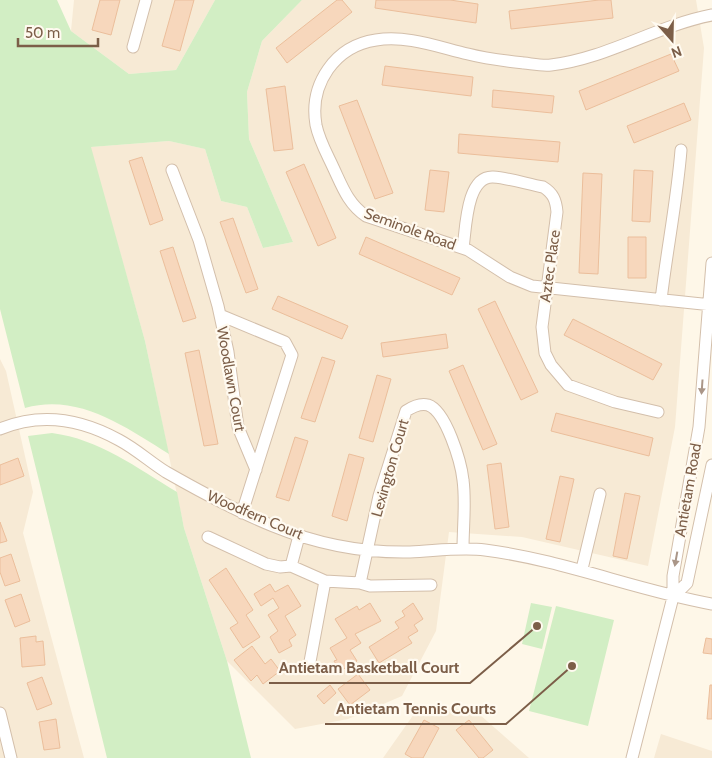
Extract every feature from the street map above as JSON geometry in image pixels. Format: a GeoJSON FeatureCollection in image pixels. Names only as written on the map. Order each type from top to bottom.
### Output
{"type":"FeatureCollection","features":[{"type":"Feature","properties":{"kind":"street"},"geometry":{"type":"LineString","coordinates":[[133,47],[146,0]]}},
{"type":"Feature","properties":{"kind":"street","name":"Seminole Road"},"geometry":{"type":"LineString","coordinates":[[710,304],[547,288],[522,283],[463,248],[366,216],[350,202],[320,137],[315,113],[316,100],[323,77],[338,57],[360,44],[393,38],[471,55],[548,66],[596,56],[664,27],[712,15]]}},
{"type":"Feature","properties":{"kind":"street"},"geometry":{"type":"LineString","coordinates":[[661,300],[669,238],[677,202],[681,150]]}},
{"type":"Feature","properties":{"kind":"street","name":"Woodlawn Court"},"geometry":{"type":"LineString","coordinates":[[172,170],[199,240],[220,315],[228,352],[238,427],[256,470]]}},
{"type":"Feature","properties":{"kind":"street","name":"Aztec Place"},"geometry":{"type":"LineString","coordinates":[[463,248],[472,190],[480,180],[493,177],[543,187],[553,196],[557,212],[542,340],[548,359],[558,376],[568,385],[597,396],[658,412]]}},
{"type":"Feature","properties":{"kind":"street","name":"Antietam Road"},"geometry":{"type":"LineString","coordinates":[[632,758],[673,597],[674,576],[699,427],[712,263]]}},
{"type":"Feature","properties":{"kind":"street","name":"Woodlawn Court"},"geometry":{"type":"LineString","coordinates":[[220,315],[285,342],[292,355],[242,513]]}},
{"type":"Feature","properties":{"kind":"street","name":"Lexington Court"},"geometry":{"type":"LineString","coordinates":[[367,550],[379,496],[406,411],[421,405],[429,406],[439,415],[452,441],[459,462],[463,480],[463,549]]}},
{"type":"Feature","properties":{"kind":"street","name":"Woodfern Court"},"geometry":{"type":"LineString","coordinates":[[0,429],[18,423],[53,419],[95,428],[121,441],[194,488],[242,513],[299,536],[335,545],[367,550],[410,552],[463,549],[509,554],[582,569],[673,597],[712,604]]}},
{"type":"Feature","properties":{"kind":"street","name":"Antietam Road"},"geometry":{"type":"LineString","coordinates":[[673,597],[687,583],[712,465]]}},
{"type":"Feature","properties":{"kind":"street"},"geometry":{"type":"LineString","coordinates":[[582,569],[600,494]]}},
{"type":"Feature","properties":{"kind":"street"},"geometry":{"type":"LineString","coordinates":[[208,536],[266,564],[280,567],[291,566],[325,581],[360,583],[370,586],[431,585]]}},
{"type":"Feature","properties":{"kind":"street"},"geometry":{"type":"LineString","coordinates":[[291,566],[299,536]]}},
{"type":"Feature","properties":{"kind":"street"},"geometry":{"type":"LineString","coordinates":[[360,583],[367,550]]}},
{"type":"Feature","properties":{"kind":"street"},"geometry":{"type":"LineString","coordinates":[[309,667],[325,581]]}},
{"type":"Feature","properties":{"kind":"street"},"geometry":{"type":"LineString","coordinates":[[0,713],[11,758]]}},
{"type":"Feature","properties":{"kind":"shaded area"},"geometry":{"type":"Polygon","coordinates":[[[74,0],[215,0],[176,70],[129,74],[71,31],[74,0]]]}},
{"type":"Feature","properties":{"kind":"shaded area"},"geometry":{"type":"Polygon","coordinates":[[[302,0],[696,0],[704,48],[675,427],[648,566],[522,537],[449,532],[436,631],[402,696],[348,719],[295,729],[227,661],[184,528],[145,341],[90,147],[169,141],[205,149],[221,201],[247,207],[263,248],[293,242],[249,139],[247,92],[262,41],[302,0]]]}},
{"type":"Feature","properties":{"kind":"shaded area"},"geometry":{"type":"Polygon","coordinates":[[[0,359],[6,371],[33,492],[23,533],[84,758],[0,758],[0,359]]]}},
{"type":"Feature","properties":{"kind":"shaded area"},"geometry":{"type":"Polygon","coordinates":[[[448,707],[479,714],[529,758],[383,758],[414,714],[448,707]]]}},
{"type":"Feature","properties":{"kind":"shaded area"},"geometry":{"type":"Polygon","coordinates":[[[661,734],[712,751],[712,758],[654,758],[661,734]]]}},
{"type":"Feature","properties":{"kind":"green space"},"geometry":{"type":"Polygon","coordinates":[[[0,0],[57,0],[71,31],[129,74],[176,70],[215,0],[302,0],[262,41],[247,92],[249,139],[293,242],[263,248],[247,207],[221,201],[205,149],[169,141],[91,147],[145,341],[169,454],[136,433],[101,415],[83,409],[64,405],[25,408],[0,309],[0,0]]]}},
{"type":"Feature","properties":{"kind":"green space"},"geometry":{"type":"Polygon","coordinates":[[[52,433],[86,441],[102,448],[177,492],[184,528],[227,661],[251,758],[107,758],[28,436],[52,433]]]}},
{"type":"Feature","properties":{"kind":"green space"},"geometry":{"type":"Polygon","coordinates":[[[531,603],[552,607],[542,649],[522,644],[531,603]]]}},
{"type":"Feature","properties":{"kind":"green space"},"geometry":{"type":"Polygon","coordinates":[[[556,606],[614,620],[588,726],[529,711],[556,606]]]}},
{"type":"Feature","properties":{"kind":"building"},"geometry":{"type":"Polygon","coordinates":[[[100,0],[120,0],[111,35],[92,30],[100,0]]]}},
{"type":"Feature","properties":{"kind":"building"},"geometry":{"type":"Polygon","coordinates":[[[175,0],[194,0],[180,51],[162,46],[175,0]]]}},
{"type":"Feature","properties":{"kind":"building"},"geometry":{"type":"Polygon","coordinates":[[[337,0],[342,0],[352,12],[287,63],[276,48],[337,0]]]}},
{"type":"Feature","properties":{"kind":"building"},"geometry":{"type":"Polygon","coordinates":[[[376,0],[450,0],[478,4],[476,23],[375,8],[376,0]]]}},
{"type":"Feature","properties":{"kind":"building"},"geometry":{"type":"Polygon","coordinates":[[[611,0],[613,18],[511,29],[509,11],[611,0]]]}},
{"type":"Feature","properties":{"kind":"building"},"geometry":{"type":"Polygon","coordinates":[[[671,54],[679,71],[586,110],[579,91],[671,54]]]}},
{"type":"Feature","properties":{"kind":"building"},"geometry":{"type":"Polygon","coordinates":[[[385,66],[473,77],[471,96],[382,85],[385,66]]]}},
{"type":"Feature","properties":{"kind":"building"},"geometry":{"type":"Polygon","coordinates":[[[285,86],[293,149],[274,151],[266,89],[285,86]]]}},
{"type":"Feature","properties":{"kind":"building"},"geometry":{"type":"Polygon","coordinates":[[[493,90],[554,96],[552,113],[492,107],[493,90]]]}},
{"type":"Feature","properties":{"kind":"building"},"geometry":{"type":"Polygon","coordinates":[[[357,100],[393,193],[375,199],[339,106],[357,100]]]}},
{"type":"Feature","properties":{"kind":"building"},"geometry":{"type":"Polygon","coordinates":[[[684,103],[691,120],[634,143],[627,126],[684,103]]]}},
{"type":"Feature","properties":{"kind":"building"},"geometry":{"type":"Polygon","coordinates":[[[459,134],[560,142],[558,162],[458,153],[459,134]]]}},
{"type":"Feature","properties":{"kind":"building"},"geometry":{"type":"Polygon","coordinates":[[[142,157],[163,220],[150,225],[129,161],[142,157]]]}},
{"type":"Feature","properties":{"kind":"building"},"geometry":{"type":"Polygon","coordinates":[[[304,164],[336,238],[318,246],[286,172],[304,164]]]}},
{"type":"Feature","properties":{"kind":"building"},"geometry":{"type":"Polygon","coordinates":[[[430,170],[449,172],[444,212],[425,210],[430,170]]]}},
{"type":"Feature","properties":{"kind":"building"},"geometry":{"type":"Polygon","coordinates":[[[634,170],[653,171],[650,222],[632,221],[634,170]]]}},
{"type":"Feature","properties":{"kind":"building"},"geometry":{"type":"Polygon","coordinates":[[[583,173],[602,174],[598,274],[579,273],[583,173]]]}},
{"type":"Feature","properties":{"kind":"building"},"geometry":{"type":"Polygon","coordinates":[[[233,218],[258,289],[246,293],[220,222],[233,218]]]}},
{"type":"Feature","properties":{"kind":"building"},"geometry":{"type":"Polygon","coordinates":[[[366,237],[460,278],[452,295],[359,254],[366,237]]]}},
{"type":"Feature","properties":{"kind":"building"},"geometry":{"type":"Polygon","coordinates":[[[628,237],[646,237],[646,278],[628,278],[628,237]]]}},
{"type":"Feature","properties":{"kind":"building"},"geometry":{"type":"Polygon","coordinates":[[[173,247],[196,318],[183,322],[160,251],[173,247]]]}},
{"type":"Feature","properties":{"kind":"building"},"geometry":{"type":"Polygon","coordinates":[[[278,296],[348,326],[342,339],[272,309],[278,296]]]}},
{"type":"Feature","properties":{"kind":"building"},"geometry":{"type":"Polygon","coordinates":[[[495,301],[538,392],[521,400],[478,309],[495,301]]]}},
{"type":"Feature","properties":{"kind":"building"},"geometry":{"type":"Polygon","coordinates":[[[573,319],[662,364],[653,380],[564,335],[573,319]]]}},
{"type":"Feature","properties":{"kind":"building"},"geometry":{"type":"Polygon","coordinates":[[[446,334],[448,348],[383,357],[381,343],[446,334]]]}},
{"type":"Feature","properties":{"kind":"building"},"geometry":{"type":"Polygon","coordinates":[[[199,350],[218,444],[204,446],[185,353],[199,350]]]}},
{"type":"Feature","properties":{"kind":"building"},"geometry":{"type":"Polygon","coordinates":[[[322,357],[335,361],[315,422],[301,418],[322,357]]]}},
{"type":"Feature","properties":{"kind":"building"},"geometry":{"type":"Polygon","coordinates":[[[463,365],[497,444],[483,450],[449,371],[463,365]]]}},
{"type":"Feature","properties":{"kind":"building"},"geometry":{"type":"Polygon","coordinates":[[[377,375],[391,379],[373,442],[359,438],[377,375]]]}},
{"type":"Feature","properties":{"kind":"building"},"geometry":{"type":"Polygon","coordinates":[[[556,413],[653,438],[649,456],[551,431],[556,413]]]}},
{"type":"Feature","properties":{"kind":"building"},"geometry":{"type":"Polygon","coordinates":[[[295,437],[308,441],[289,501],[276,497],[295,437]]]}},
{"type":"Feature","properties":{"kind":"building"},"geometry":{"type":"Polygon","coordinates":[[[349,454],[364,458],[347,521],[332,516],[349,454]]]}},
{"type":"Feature","properties":{"kind":"building"},"geometry":{"type":"Polygon","coordinates":[[[18,458],[24,476],[0,485],[0,465],[18,458]]]}},
{"type":"Feature","properties":{"kind":"building"},"geometry":{"type":"Polygon","coordinates":[[[501,463],[509,527],[495,529],[487,465],[501,463]]]}},
{"type":"Feature","properties":{"kind":"building"},"geometry":{"type":"Polygon","coordinates":[[[560,476],[574,479],[560,542],[546,539],[560,476]]]}},
{"type":"Feature","properties":{"kind":"building"},"geometry":{"type":"Polygon","coordinates":[[[625,493],[640,496],[627,559],[613,556],[625,493]]]}},
{"type":"Feature","properties":{"kind":"building"},"geometry":{"type":"Polygon","coordinates":[[[0,522],[7,541],[0,543],[0,522]]]}},
{"type":"Feature","properties":{"kind":"building"},"geometry":{"type":"Polygon","coordinates":[[[11,554],[20,581],[5,586],[0,572],[0,558],[11,554]]]}},
{"type":"Feature","properties":{"kind":"building"},"geometry":{"type":"Polygon","coordinates":[[[226,568],[253,610],[246,615],[260,637],[243,648],[230,628],[238,623],[209,580],[226,568]]]}},
{"type":"Feature","properties":{"kind":"building"},"geometry":{"type":"Polygon","coordinates":[[[270,584],[275,592],[288,585],[301,606],[285,616],[296,635],[289,640],[292,646],[279,653],[270,637],[278,631],[268,615],[279,608],[273,598],[261,606],[254,594],[270,584]]]}},
{"type":"Feature","properties":{"kind":"building"},"geometry":{"type":"Polygon","coordinates":[[[21,594],[30,621],[15,627],[5,600],[21,594]]]}},
{"type":"Feature","properties":{"kind":"building"},"geometry":{"type":"Polygon","coordinates":[[[370,603],[381,621],[355,634],[361,643],[350,650],[357,661],[340,671],[334,661],[337,660],[330,648],[347,638],[335,619],[357,606],[359,610],[370,603]]]}},
{"type":"Feature","properties":{"kind":"building"},"geometry":{"type":"Polygon","coordinates":[[[413,603],[423,619],[414,625],[418,631],[408,637],[412,643],[379,663],[369,647],[399,628],[395,622],[405,616],[402,611],[413,603]]]}},
{"type":"Feature","properties":{"kind":"building"},"geometry":{"type":"Polygon","coordinates":[[[36,636],[36,642],[43,641],[45,665],[22,667],[20,638],[36,636]]]}},
{"type":"Feature","properties":{"kind":"building"},"geometry":{"type":"Polygon","coordinates":[[[706,638],[712,639],[712,654],[703,653],[706,638]]]}},
{"type":"Feature","properties":{"kind":"building"},"geometry":{"type":"Polygon","coordinates":[[[252,646],[265,664],[271,659],[280,671],[263,684],[257,675],[251,681],[234,660],[252,646]]]}},
{"type":"Feature","properties":{"kind":"building"},"geometry":{"type":"Polygon","coordinates":[[[358,674],[370,690],[350,705],[338,689],[358,674]]]}},
{"type":"Feature","properties":{"kind":"building"},"geometry":{"type":"Polygon","coordinates":[[[42,677],[52,704],[37,710],[27,683],[42,677]]]}},
{"type":"Feature","properties":{"kind":"building"},"geometry":{"type":"Polygon","coordinates":[[[330,685],[336,693],[324,704],[317,696],[330,685]]]}},
{"type":"Feature","properties":{"kind":"building"},"geometry":{"type":"Polygon","coordinates":[[[710,685],[712,685],[712,719],[707,719],[710,685]]]}},
{"type":"Feature","properties":{"kind":"building"},"geometry":{"type":"Polygon","coordinates":[[[56,719],[60,748],[44,750],[39,722],[56,719]]]}},
{"type":"Feature","properties":{"kind":"building"},"geometry":{"type":"Polygon","coordinates":[[[424,720],[439,728],[423,758],[412,758],[405,754],[424,720]]]}},
{"type":"Feature","properties":{"kind":"building"},"geometry":{"type":"Polygon","coordinates":[[[469,720],[493,750],[483,758],[479,758],[456,730],[469,720]]]}},
{"type":"Feature","properties":{"kind":"place","name":"Antietam Basketball Court"},"geometry":{"type":"Point","coordinates":[537,626]}},
{"type":"Feature","properties":{"kind":"place","name":"Antietam Tennis Courts"},"geometry":{"type":"Point","coordinates":[572,666]}}]}
